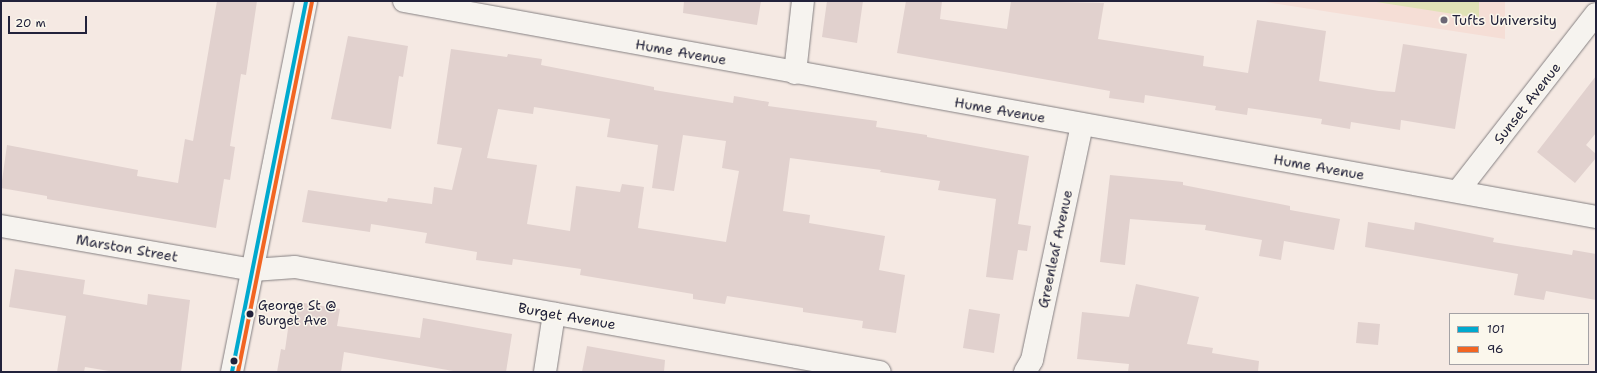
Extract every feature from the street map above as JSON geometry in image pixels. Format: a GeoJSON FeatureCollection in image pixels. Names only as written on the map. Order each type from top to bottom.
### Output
{"type":"FeatureCollection","features":[{"type":"Feature","properties":{"kind":"street"},"geometry":{"type":"LineString","coordinates":[[232,372],[254,270],[306,1]]}},
{"type":"Feature","properties":{"kind":"street","name":"Hume Avenue"},"geometry":{"type":"LineString","coordinates":[[404,1],[1596,217]]}},
{"type":"Feature","properties":{"kind":"street"},"geometry":{"type":"LineString","coordinates":[[795,73],[802,1]]}},
{"type":"Feature","properties":{"kind":"street","name":"Sunset Avenue"},"geometry":{"type":"LineString","coordinates":[[1458,191],[1596,14]]}},
{"type":"Feature","properties":{"kind":"street","name":"Greenleaf Avenue"},"geometry":{"type":"LineString","coordinates":[[1026,372],[1032,360],[1082,125]]}},
{"type":"Feature","properties":{"kind":"street","name":"Marston Street"},"geometry":{"type":"LineString","coordinates":[[1,226],[254,270]]}},
{"type":"Feature","properties":{"kind":"street","name":"Burget Avenue"},"geometry":{"type":"LineString","coordinates":[[254,270],[295,267],[880,372]]}},
{"type":"Feature","properties":{"kind":"street"},"geometry":{"type":"LineString","coordinates":[[545,372],[554,314]]}},
{"type":"Feature","properties":{"kind":"shaded area","name":"Tufts University"},"geometry":{"type":"Polygon","coordinates":[[[1259,1],[1505,1],[1505,39],[1259,1]]]}},
{"type":"Feature","properties":{"kind":"green space"},"geometry":{"type":"Polygon","coordinates":[[[1370,1],[1479,1],[1479,18],[1370,1]]]}},
{"type":"Feature","properties":{"kind":"building"},"geometry":{"type":"Polygon","coordinates":[[[217,1],[257,1],[246,75],[241,74],[230,146],[235,147],[230,180],[224,179],[216,228],[47,199],[47,196],[1,188],[7,145],[138,170],[137,176],[178,183],[185,139],[193,141],[217,1]]]}},
{"type":"Feature","properties":{"kind":"building"},"geometry":{"type":"Polygon","coordinates":[[[684,1],[761,1],[757,25],[683,13],[684,1]]]}},
{"type":"Feature","properties":{"kind":"building"},"geometry":{"type":"Polygon","coordinates":[[[827,1],[863,1],[857,43],[822,37],[827,1]]]}},
{"type":"Feature","properties":{"kind":"building"},"geometry":{"type":"Polygon","coordinates":[[[906,1],[942,1],[940,19],[1007,29],[1011,1],[1104,3],[1098,39],[1204,56],[1203,66],[1248,73],[1257,20],[1326,31],[1319,81],[1379,91],[1395,92],[1403,44],[1467,54],[1455,129],[1401,120],[1400,130],[1351,122],[1350,129],[1321,124],[1322,119],[1248,108],[1247,115],[1215,110],[1216,106],[1145,95],[1144,103],[1109,98],[1110,91],[897,53],[906,1]]]}},
{"type":"Feature","properties":{"kind":"building"},"geometry":{"type":"Polygon","coordinates":[[[348,36],[408,46],[403,77],[399,76],[391,129],[331,119],[348,36]]]}},
{"type":"Feature","properties":{"kind":"building"},"geometry":{"type":"Polygon","coordinates":[[[451,49],[507,57],[508,54],[542,59],[541,65],[654,87],[654,90],[733,103],[734,96],[769,102],[768,106],[877,121],[876,127],[927,135],[927,137],[1029,156],[1018,224],[1031,226],[1027,251],[1018,250],[1013,280],[986,277],[996,199],[938,190],[940,181],[880,172],[881,170],[790,158],[783,211],[810,215],[809,223],[885,236],[879,270],[905,275],[896,333],[862,328],[863,321],[803,312],[803,308],[727,296],[725,304],[693,299],[693,294],[580,275],[581,269],[513,259],[512,265],[476,260],[477,252],[425,243],[427,233],[371,224],[370,232],[302,222],[308,190],[387,202],[388,198],[432,204],[434,187],[452,190],[462,148],[437,144],[451,49]],[[534,107],[533,114],[498,109],[487,158],[537,165],[527,224],[570,231],[576,186],[620,192],[622,184],[644,187],[638,228],[726,242],[739,171],[722,168],[726,141],[683,135],[674,191],[652,188],[658,145],[607,137],[610,119],[534,107]]]}},
{"type":"Feature","properties":{"kind":"building"},"geometry":{"type":"Polygon","coordinates":[[[1596,76],[1596,133],[1586,145],[1596,154],[1596,158],[1575,183],[1537,152],[1596,76]]]}},
{"type":"Feature","properties":{"kind":"building"},"geometry":{"type":"Polygon","coordinates":[[[1110,175],[1183,182],[1183,185],[1290,206],[1290,210],[1340,219],[1334,250],[1284,241],[1281,260],[1259,256],[1262,240],[1205,230],[1206,225],[1130,219],[1125,265],[1100,262],[1110,175]]]}},
{"type":"Feature","properties":{"kind":"building"},"geometry":{"type":"Polygon","coordinates":[[[1368,222],[1414,230],[1415,222],[1494,238],[1493,242],[1572,255],[1573,250],[1596,254],[1596,300],[1546,291],[1544,300],[1514,295],[1518,274],[1365,247],[1368,222]]]}},
{"type":"Feature","properties":{"kind":"building"},"geometry":{"type":"Polygon","coordinates":[[[15,269],[85,280],[83,294],[147,305],[148,294],[190,300],[181,372],[115,372],[85,367],[84,372],[57,372],[66,316],[9,307],[15,269]]]}},
{"type":"Feature","properties":{"kind":"building"},"geometry":{"type":"Polygon","coordinates":[[[1136,284],[1199,297],[1187,344],[1213,348],[1212,353],[1259,361],[1258,372],[1128,372],[1129,364],[1077,359],[1082,312],[1129,317],[1136,284]]]}},
{"type":"Feature","properties":{"kind":"building"},"geometry":{"type":"Polygon","coordinates":[[[292,301],[340,309],[337,326],[420,338],[423,318],[512,334],[506,372],[459,372],[344,352],[341,372],[277,372],[281,349],[285,350],[292,301]]]}},
{"type":"Feature","properties":{"kind":"building"},"geometry":{"type":"Polygon","coordinates":[[[969,309],[1000,314],[994,353],[963,348],[969,309]]]}},
{"type":"Feature","properties":{"kind":"building"},"geometry":{"type":"Polygon","coordinates":[[[1358,322],[1380,324],[1378,345],[1356,343],[1358,322]]]}},
{"type":"Feature","properties":{"kind":"building"},"geometry":{"type":"Polygon","coordinates":[[[587,346],[665,360],[664,372],[582,372],[587,346]]]}},
{"type":"Feature","properties":{"kind":"transit line","name":"101"},"geometry":{"type":"LineString","coordinates":[[232,372],[306,1]]}},
{"type":"Feature","properties":{"kind":"transit line","name":"96"},"geometry":{"type":"LineString","coordinates":[[238,372],[312,2]]}},
{"type":"Feature","properties":{"kind":"place","name":"Tufts University"},"geometry":{"type":"Point","coordinates":[1444,20]}},
{"type":"Feature","properties":{"kind":"place","name":"George St @ Burget Ave"},"geometry":{"type":"Point","coordinates":[250,314]}}]}
